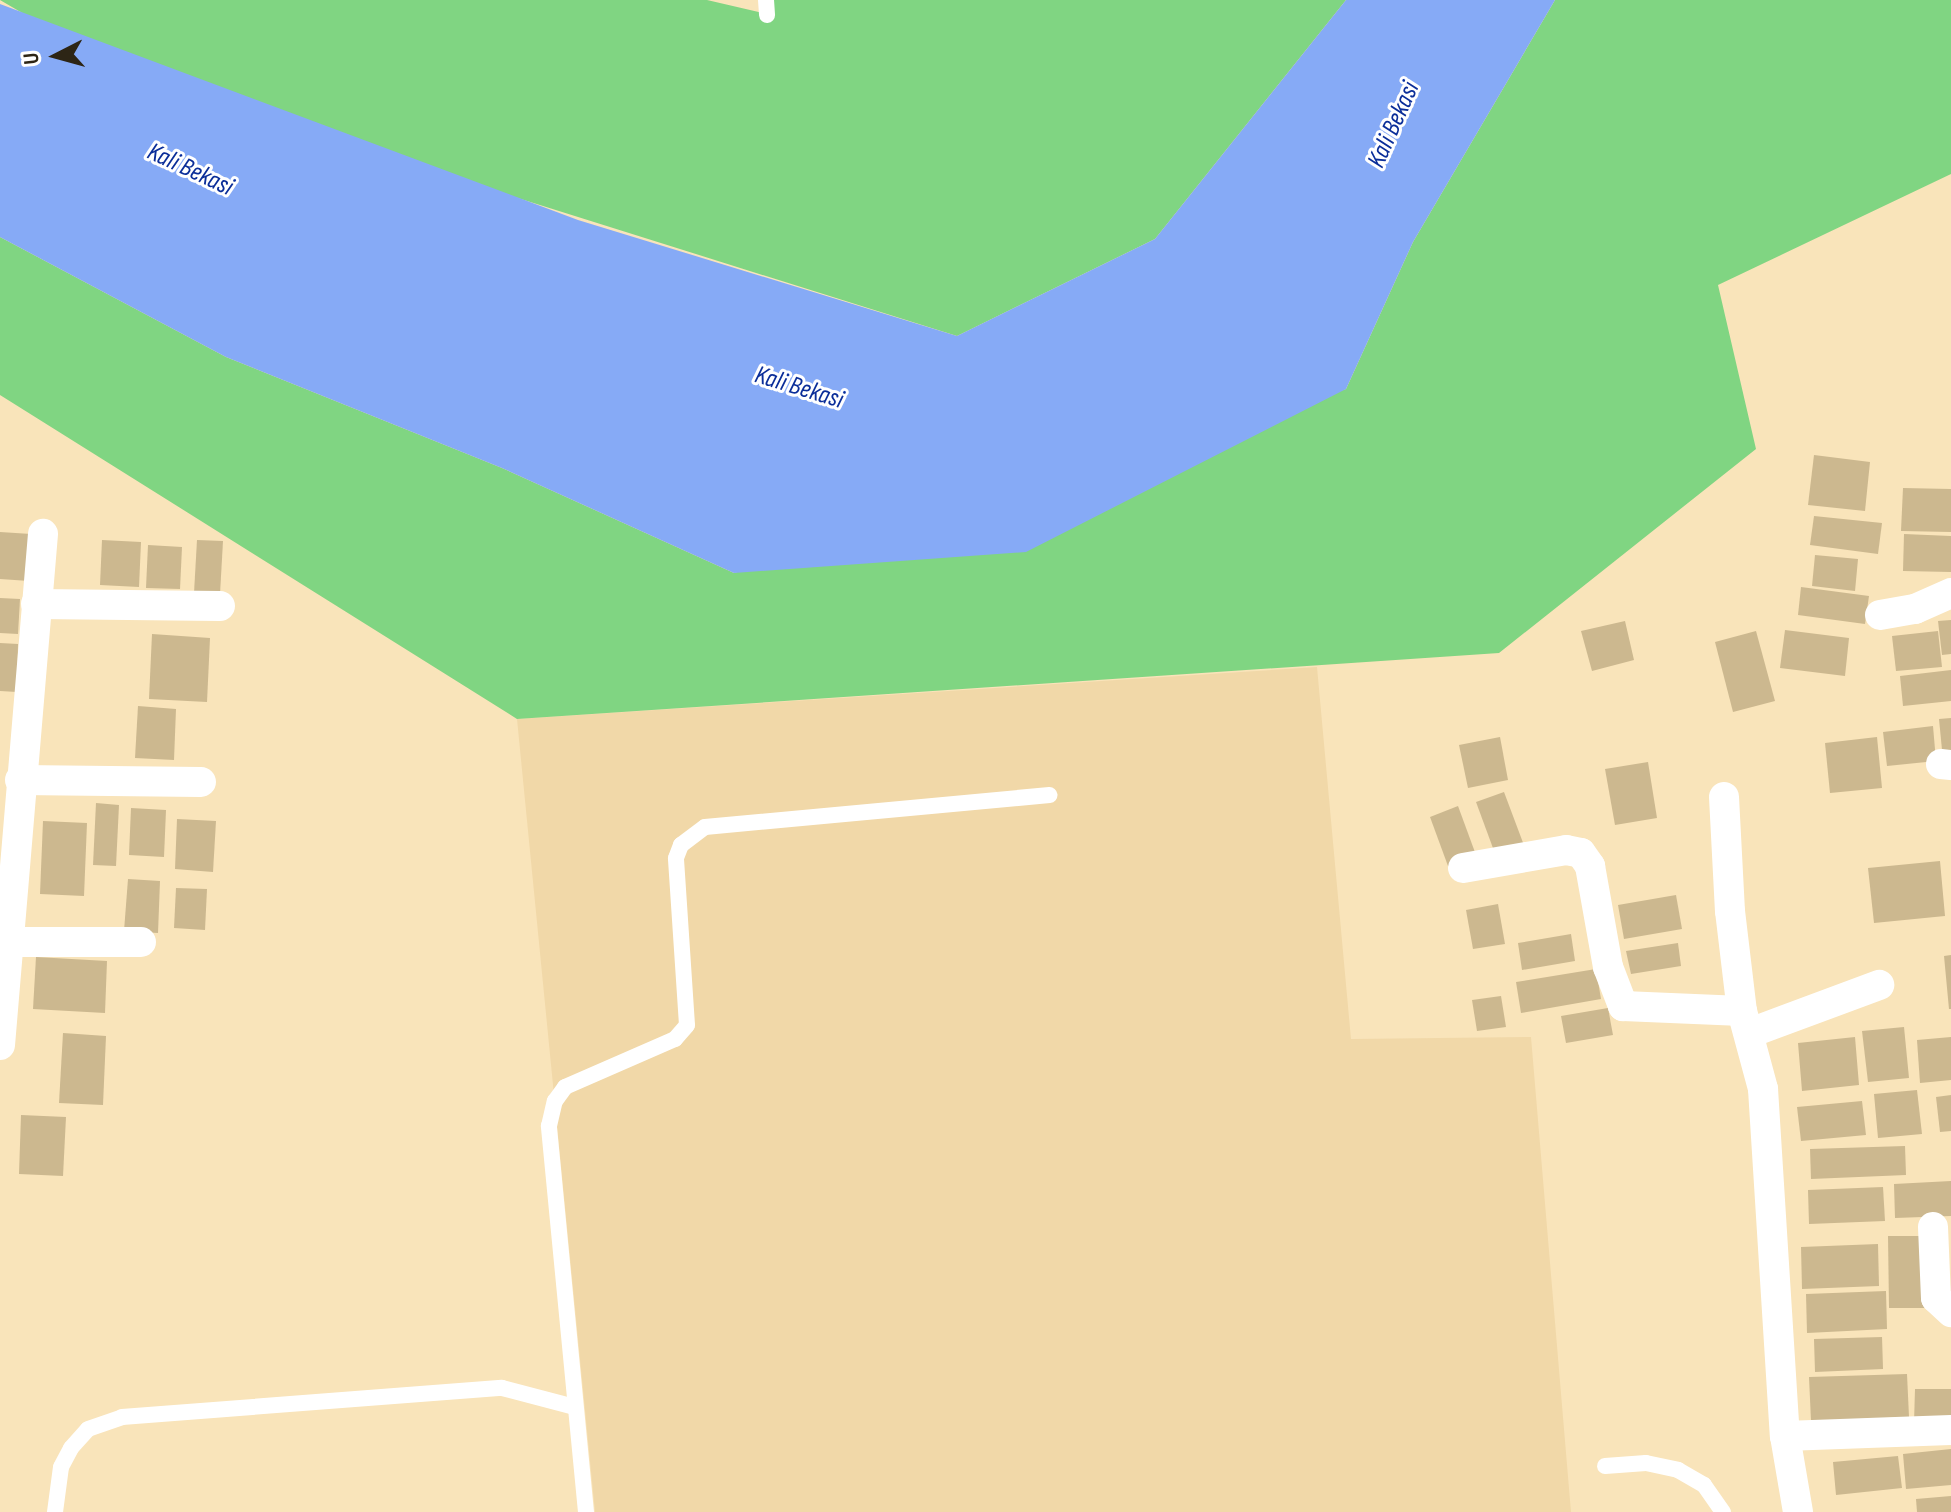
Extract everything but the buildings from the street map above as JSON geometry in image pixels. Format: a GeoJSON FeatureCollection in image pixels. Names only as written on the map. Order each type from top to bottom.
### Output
{"type":"FeatureCollection","features":[{"type":"Feature","properties":{"kind":"street"},"geometry":{"type":"LineString","coordinates":[[0,1045],[3,980],[43,534]]}},
{"type":"Feature","properties":{"kind":"street"},"geometry":{"type":"LineString","coordinates":[[1880,615],[1915,609],[1951,593]]}},
{"type":"Feature","properties":{"kind":"street"},"geometry":{"type":"LineString","coordinates":[[36,604],[220,606]]}},
{"type":"Feature","properties":{"kind":"street"},"geometry":{"type":"LineString","coordinates":[[20,780],[201,782]]}},
{"type":"Feature","properties":{"kind":"street"},"geometry":{"type":"LineString","coordinates":[[1724,797],[1730,911],[1746,1022],[1763,1089],[1785,1436],[1798,1512]]}},
{"type":"Feature","properties":{"kind":"street"},"geometry":{"type":"LineString","coordinates":[[1463,868],[1566,850],[1581,853],[1590,866],[1608,967],[1623,1006],[1746,1022],[1879,985]]}},
{"type":"Feature","properties":{"kind":"street"},"geometry":{"type":"LineString","coordinates":[[8,942],[141,942]]}},
{"type":"Feature","properties":{"kind":"street"},"geometry":{"type":"LineString","coordinates":[[1933,1227],[1936,1298],[1951,1312]]}},
{"type":"Feature","properties":{"kind":"street"},"geometry":{"type":"LineString","coordinates":[[1785,1436],[1951,1430]]}},
{"type":"Feature","properties":{"kind":"lane"},"geometry":{"type":"LineString","coordinates":[[586,1512],[549,1126],[555,1101],[565,1087],[683,1033],[688,1018],[676,858],[689,834],[705,827],[1050,795]]}},
{"type":"Feature","properties":{"kind":"lane"},"geometry":{"type":"LineString","coordinates":[[55,1512],[61,1467],[71,1448],[88,1429],[122,1417],[502,1388],[575,1407]]}},
{"type":"Feature","properties":{"kind":"lane"},"geometry":{"type":"LineString","coordinates":[[1605,1466],[1646,1463],[1678,1470],[1704,1485],[1723,1512]]}},
{"type":"Feature","properties":{"kind":"shaded area"},"geometry":{"type":"Polygon","coordinates":[[[1317,667],[1351,1039],[1531,1037],[1571,1512],[595,1512],[517,719],[1317,667]]]}},
{"type":"Feature","properties":{"kind":"green space"},"geometry":{"type":"Polygon","coordinates":[[[0,0],[707,0],[767,14],[766,0],[1346,0],[1155,239],[957,336],[508,195],[36,21],[0,0]]]}},
{"type":"Feature","properties":{"kind":"green space"},"geometry":{"type":"Polygon","coordinates":[[[1555,0],[1951,0],[1951,174],[1718,285],[1756,449],[1499,653],[517,719],[0,395],[0,237],[226,357],[502,468],[734,573],[1346,389],[1413,242],[1555,0]]]}},
{"type":"Feature","properties":{"kind":"water","name":"Kali Bekasi"},"geometry":{"type":"Polygon","coordinates":[[[1346,0],[1555,0],[1413,242],[1346,389],[1026,552],[734,573],[502,468],[226,357],[0,237],[0,4],[578,220],[957,336],[1155,239],[1346,0]]]}}]}
